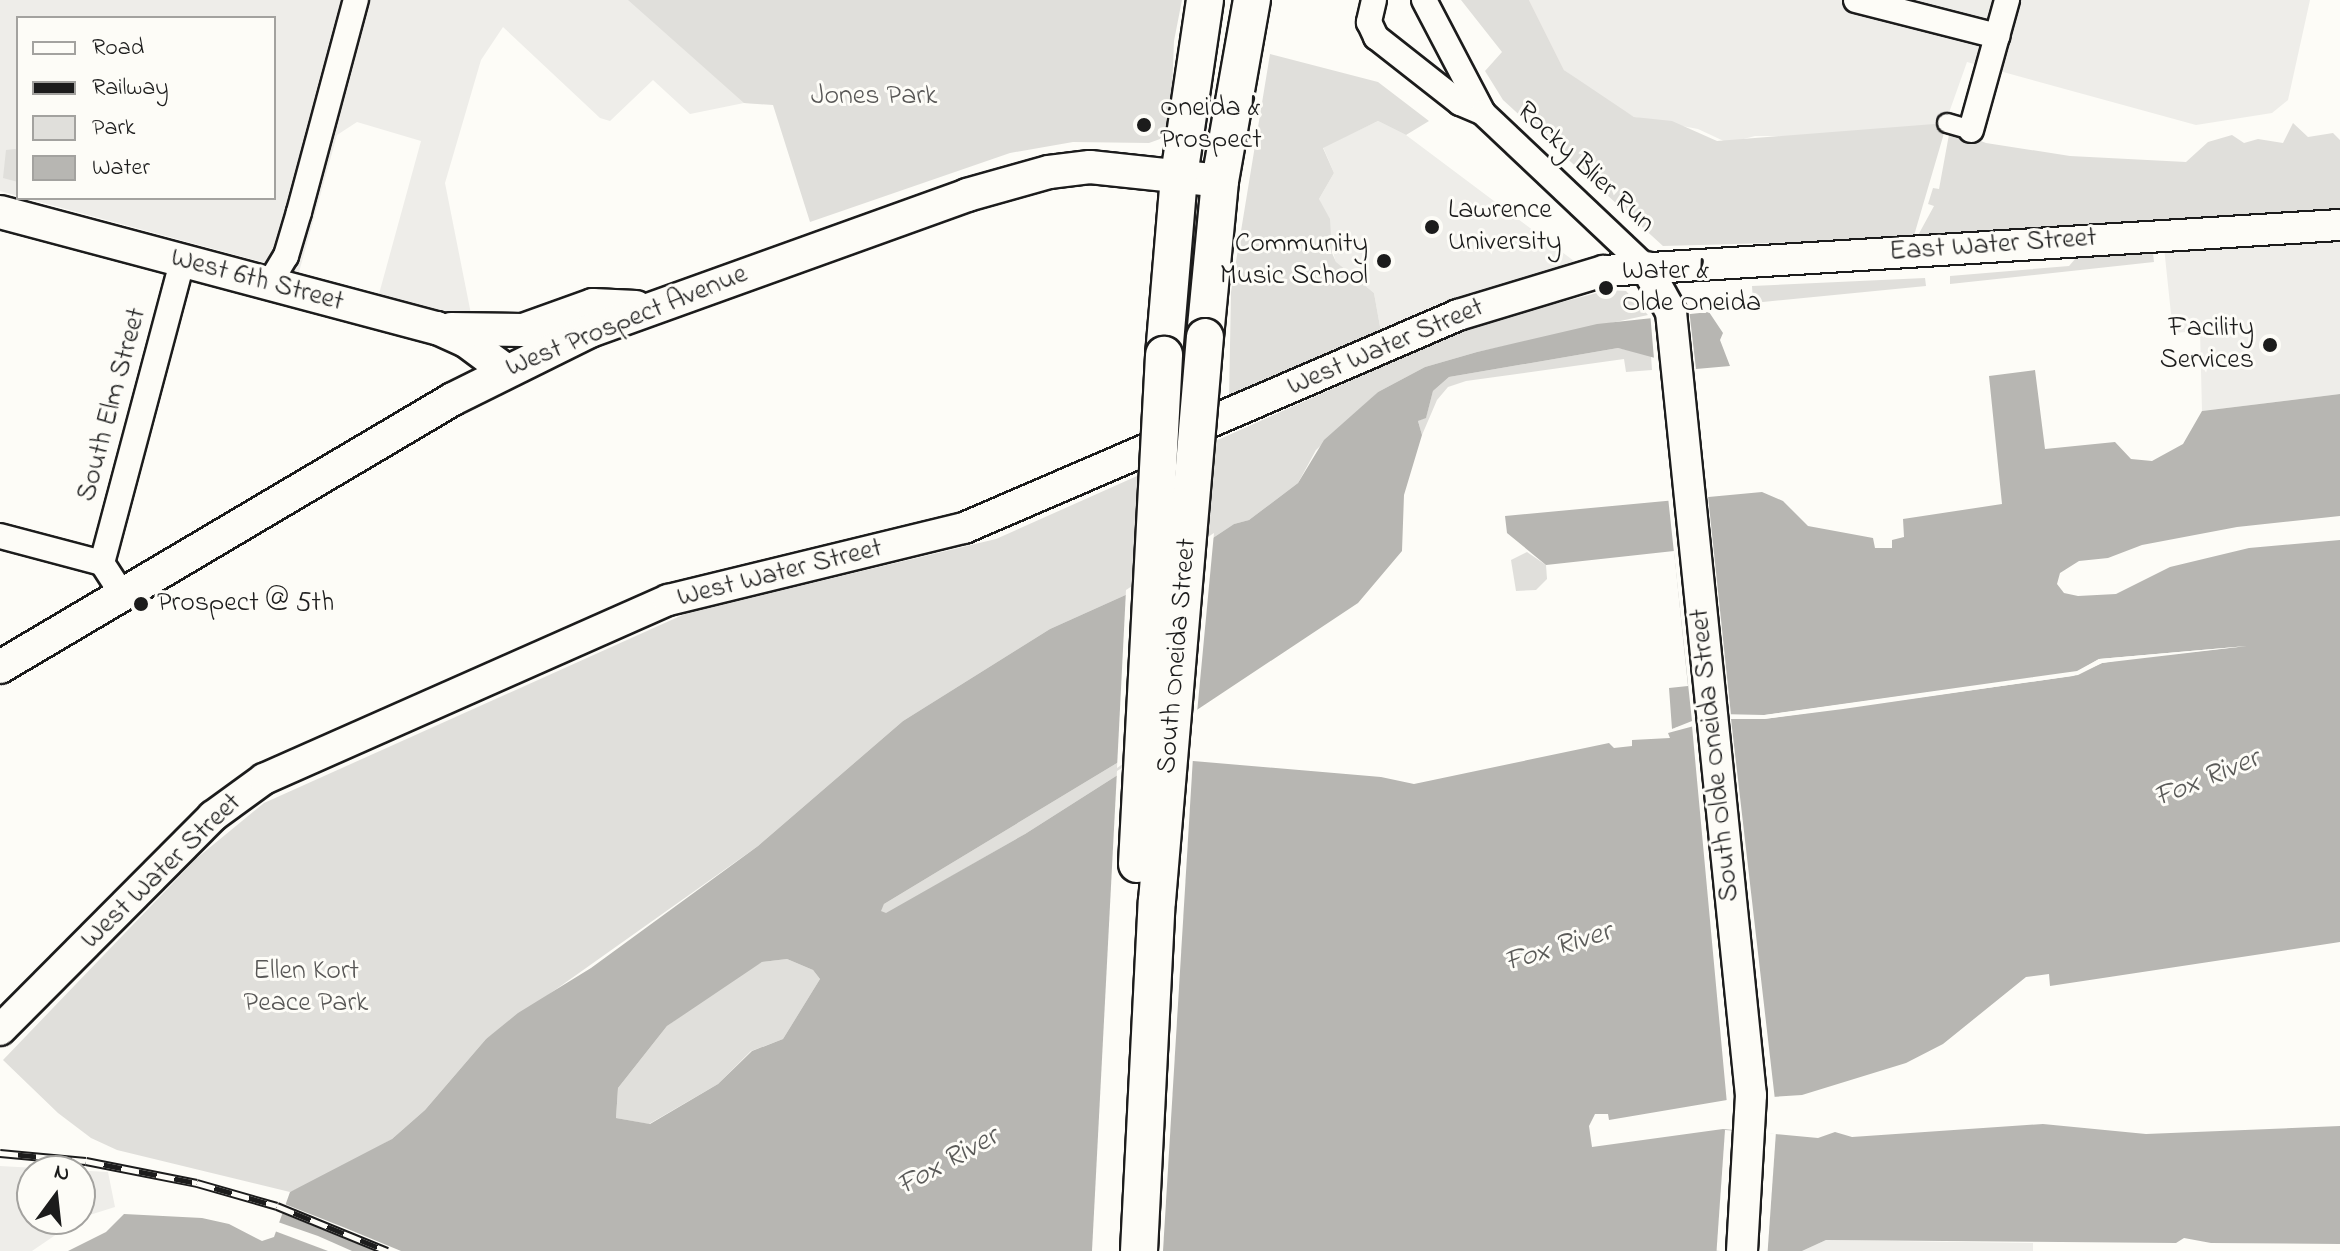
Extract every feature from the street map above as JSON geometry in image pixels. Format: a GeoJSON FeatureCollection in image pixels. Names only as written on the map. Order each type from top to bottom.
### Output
{"type":"FeatureCollection","features":[{"type":"Feature","properties":{"kind":"main road","name":"South Oneida Street"},"geometry":{"type":"LineString","coordinates":[[1116,1251],[1164,355],[1179,176],[1194,58],[1205,0]]}},
{"type":"Feature","properties":{"kind":"main road","name":"South Oneida Street"},"geometry":{"type":"LineString","coordinates":[[1139,1251],[1157,901],[1205,337],[1220,181],[1252,0]]}},
{"type":"Feature","properties":{"kind":"main road","name":"West Prospect Avenue"},"geometry":{"type":"LineString","coordinates":[[0,667],[505,370],[651,308],[1007,182],[1090,167],[1220,181]]}},
{"type":"Feature","properties":{"kind":"main road","name":"West 6th Street"},"geometry":{"type":"LineString","coordinates":[[0,212],[437,328],[466,341],[505,370]]}},
{"type":"Feature","properties":{"kind":"main road"},"geometry":{"type":"LineString","coordinates":[[437,328],[505,332],[593,305],[651,308]]}},
{"type":"Feature","properties":{"kind":"street"},"geometry":{"type":"LineString","coordinates":[[269,284],[286,256],[356,0]]}},
{"type":"Feature","properties":{"kind":"street","name":"Rocky Blier Run"},"geometry":{"type":"LineString","coordinates":[[1374,0],[1369,22],[1376,37],[1460,103],[1483,113]]}},
{"type":"Feature","properties":{"kind":"street","name":"Rocky Blier Run"},"geometry":{"type":"LineString","coordinates":[[1424,0],[1483,113],[1646,267]]}},
{"type":"Feature","properties":{"kind":"street"},"geometry":{"type":"LineString","coordinates":[[1856,0],[1997,36]]}},
{"type":"Feature","properties":{"kind":"street"},"geometry":{"type":"LineString","coordinates":[[1947,123],[1971,130],[2007,0]]}},
{"type":"Feature","properties":{"kind":"street","name":"East Water Street"},"geometry":{"type":"LineString","coordinates":[[1646,267],[2340,225]]}},
{"type":"Feature","properties":{"kind":"street","name":"South Elm Street"},"geometry":{"type":"LineString","coordinates":[[102,563],[182,262]]}},
{"type":"Feature","properties":{"kind":"street","name":"South Olde Oneida Street"},"geometry":{"type":"LineString","coordinates":[[1646,267],[1671,312],[1752,1102],[1742,1251]]}},
{"type":"Feature","properties":{"kind":"street","name":"West Water Street"},"geometry":{"type":"LineString","coordinates":[[0,1030],[213,816],[264,779],[668,600],[964,528],[1458,315],[1604,271],[1646,267]]}},
{"type":"Feature","properties":{"kind":"street"},"geometry":{"type":"LineString","coordinates":[[0,536],[102,563],[123,595]]}},
{"type":"Feature","properties":{"kind":"shaded area"},"geometry":{"type":"Polygon","coordinates":[[[0,0],[720,0],[773,104],[744,103],[690,114],[653,80],[610,121],[600,118],[503,27],[481,60],[445,183],[472,319],[379,294],[421,141],[357,122],[337,135],[299,272],[32,200],[276,200],[276,16],[16,16],[16,195],[0,191],[0,0]]]}},
{"type":"Feature","properties":{"kind":"shaded area"},"geometry":{"type":"Polygon","coordinates":[[[1529,0],[2310,0],[2288,100],[2272,113],[2196,125],[1967,62],[1945,124],[1813,136],[1755,136],[1728,143],[1698,129],[1634,117],[1603,99],[1564,70],[1529,0]]]}},
{"type":"Feature","properties":{"kind":"shaded area","name":"Lawrence University"},"geometry":{"type":"Polygon","coordinates":[[[1378,121],[1406,135],[1574,261],[1381,332],[1374,293],[1336,263],[1319,199],[1334,173],[1323,147],[1378,121]]]}},
{"type":"Feature","properties":{"kind":"shaded area"},"geometry":{"type":"Polygon","coordinates":[[[2340,237],[2340,394],[2202,411],[2200,331],[2173,333],[2164,247],[2340,237]]]}},
{"type":"Feature","properties":{"kind":"shaded area"},"geometry":{"type":"Polygon","coordinates":[[[0,1166],[16,1167],[16,1235],[56,1235],[32,1251],[0,1251],[0,1166]]]}},
{"type":"Feature","properties":{"kind":"shaded area"},"geometry":{"type":"Polygon","coordinates":[[[96,1171],[108,1172],[115,1207],[96,1213],[96,1171]]]}},
{"type":"Feature","properties":{"kind":"shaded area"},"geometry":{"type":"Polygon","coordinates":[[[1826,1240],[2033,1243],[2033,1251],[1802,1251],[1826,1240]]]}},
{"type":"Feature","properties":{"kind":"green space","name":"Jones Park"},"geometry":{"type":"Polygon","coordinates":[[[628,0],[1182,0],[1174,41],[1171,116],[1160,139],[1149,143],[1073,142],[1010,153],[810,222],[773,105],[744,103],[628,0]]]}},
{"type":"Feature","properties":{"kind":"green space"},"geometry":{"type":"Polygon","coordinates":[[[1461,0],[1529,0],[1564,70],[1634,117],[1672,121],[1717,141],[1947,123],[1913,239],[1663,246],[1503,100],[1485,71],[1502,52],[1461,0]]]}},
{"type":"Feature","properties":{"kind":"green space"},"geometry":{"type":"Polygon","coordinates":[[[1270,54],[1378,82],[1429,121],[1406,135],[1378,121],[1323,148],[1334,173],[1319,199],[1330,219],[1332,253],[1336,262],[1374,293],[1381,332],[1229,399],[1231,292],[1270,54]]]}},
{"type":"Feature","properties":{"kind":"green space"},"geometry":{"type":"Polygon","coordinates":[[[2293,123],[2308,137],[2333,133],[2340,140],[2340,210],[1916,239],[1934,206],[1928,204],[1933,188],[1939,189],[1950,129],[1986,143],[2070,156],[2186,162],[2208,142],[2232,135],[2244,143],[2258,139],[2283,143],[2293,123]]]}},
{"type":"Feature","properties":{"kind":"green space"},"geometry":{"type":"Polygon","coordinates":[[[16,149],[16,181],[3,178],[6,150],[16,149]]]}},
{"type":"Feature","properties":{"kind":"green space"},"geometry":{"type":"Polygon","coordinates":[[[2153,253],[2154,262],[1950,284],[1950,276],[2069,266],[2076,258],[2153,253]]]}},
{"type":"Feature","properties":{"kind":"green space"},"geometry":{"type":"Polygon","coordinates":[[[1925,278],[1926,286],[1753,303],[1752,286],[1925,278]]]}},
{"type":"Feature","properties":{"kind":"green space","name":"Ellen Kort Peace Park"},"geometry":{"type":"Polygon","coordinates":[[[1608,290],[1626,291],[1648,315],[1477,352],[1425,367],[1378,392],[1316,450],[1298,483],[1249,520],[1234,524],[1130,593],[1050,629],[903,721],[758,846],[486,1039],[425,1110],[392,1139],[326,1177],[290,1192],[117,1150],[91,1138],[58,1113],[3,1060],[197,858],[264,803],[687,613],[996,539],[1475,325],[1608,290]]]}},
{"type":"Feature","properties":{"kind":"green space"},"geometry":{"type":"Polygon","coordinates":[[[1618,348],[1651,355],[1652,370],[1626,372],[1624,359],[1466,381],[1448,387],[1437,400],[1422,435],[1418,421],[1426,417],[1433,391],[1449,377],[1618,348]]]}},
{"type":"Feature","properties":{"kind":"green space"},"geometry":{"type":"Polygon","coordinates":[[[1527,552],[1546,565],[1547,579],[1536,590],[1516,591],[1511,560],[1527,552]]]}},
{"type":"Feature","properties":{"kind":"green space"},"geometry":{"type":"Polygon","coordinates":[[[1146,757],[1025,834],[886,914],[880,911],[884,904],[1117,763],[1146,757]]]}},
{"type":"Feature","properties":{"kind":"green space"},"geometry":{"type":"Polygon","coordinates":[[[787,959],[813,970],[820,979],[783,1039],[751,1051],[718,1084],[649,1124],[616,1118],[618,1088],[667,1026],[733,978],[762,962],[787,959]]]}},
{"type":"Feature","properties":{"kind":"water","name":"Fox River"},"geometry":{"type":"Polygon","coordinates":[[[1709,312],[1723,333],[1720,340],[1730,366],[1696,369],[1618,348],[1449,377],[1433,391],[1426,418],[1418,421],[1422,435],[1404,495],[1402,551],[1358,603],[1117,763],[884,904],[881,911],[886,913],[1025,834],[1146,757],[1381,777],[1414,784],[1609,743],[1614,748],[1632,746],[1632,740],[1670,738],[1668,733],[1720,719],[1764,719],[1843,709],[2078,675],[2102,663],[2126,659],[2247,646],[2099,659],[2077,671],[1764,715],[1719,714],[1672,729],[1669,688],[1688,686],[1674,551],[1546,565],[1507,533],[1505,516],[1762,492],[1783,501],[1808,526],[1873,538],[1875,548],[1892,548],[1892,540],[1904,537],[1903,519],[2002,504],[1989,376],[2035,370],[2045,449],[2115,442],[2131,459],[2152,461],[2183,444],[2202,411],[2340,394],[2340,516],[2237,527],[2142,545],[2108,558],[2079,561],[2060,573],[2057,584],[2064,593],[2078,596],[2116,594],[2170,567],[2249,548],[2340,540],[2340,942],[2050,986],[2049,974],[2026,977],[1943,1044],[1906,1063],[1802,1095],[1727,1100],[1609,1120],[1608,1114],[1595,1114],[1589,1126],[1592,1147],[1723,1129],[1818,1138],[1835,1132],[1852,1137],[2043,1124],[2146,1134],[2340,1126],[2340,1244],[2211,1243],[2184,1238],[2176,1243],[1826,1240],[1802,1251],[68,1251],[106,1232],[124,1214],[202,1218],[229,1224],[262,1241],[274,1237],[290,1192],[392,1139],[425,1110],[486,1039],[518,1013],[591,968],[758,846],[903,721],[1050,629],[1130,593],[1234,524],[1249,520],[1298,483],[1324,440],[1378,392],[1425,367],[1597,324],[1709,312]],[[787,959],[762,962],[667,1026],[618,1088],[616,1118],[650,1124],[718,1084],[752,1051],[783,1039],[820,979],[813,970],[787,959]]]}},
{"type":"Feature","properties":{"kind":"pier"},"geometry":{"type":"Polygon","coordinates":[[[1689,309],[1696,369],[1654,359],[1650,312],[1689,309]]]}},
{"type":"Feature","properties":{"kind":"pier"},"geometry":{"type":"Polygon","coordinates":[[[1708,496],[1731,715],[1765,715],[2077,672],[2099,659],[2247,646],[2102,663],[2073,676],[1764,719],[1731,719],[1775,1100],[1727,1104],[1692,726],[1672,729],[1692,721],[1668,497],[1708,496]]]}},
{"type":"Feature","properties":{"kind":"pier"},"geometry":{"type":"Polygon","coordinates":[[[1214,533],[1197,713],[1117,768],[1126,590],[1214,533]]]}},
{"type":"Feature","properties":{"kind":"pier"},"geometry":{"type":"Polygon","coordinates":[[[1146,753],[1193,757],[1163,1251],[1092,1251],[1117,771],[1146,753]]]}},
{"type":"Feature","properties":{"kind":"pier"},"geometry":{"type":"Polygon","coordinates":[[[1725,1130],[1776,1134],[1768,1251],[1717,1251],[1725,1130]]]}},
{"type":"Feature","properties":{"kind":"pier"},"geometry":{"type":"Polygon","coordinates":[[[282,1203],[401,1251],[376,1251],[279,1212],[282,1203]]]}},
{"type":"Feature","properties":{"kind":"pier"},"geometry":{"type":"Polygon","coordinates":[[[275,1221],[352,1251],[328,1251],[272,1230],[275,1221]]]}},
{"type":"Feature","properties":{"kind":"railway"},"geometry":{"type":"LineString","coordinates":[[0,1153],[86,1161],[197,1183],[277,1206],[387,1251]]}},
{"type":"Feature","properties":{"kind":"place","name":"Oneida & Prospect"},"geometry":{"type":"Point","coordinates":[1144,125]}},
{"type":"Feature","properties":{"kind":"place","name":"Lawrence University"},"geometry":{"type":"Point","coordinates":[1432,227]}},
{"type":"Feature","properties":{"kind":"place","name":"Community Music School"},"geometry":{"type":"Point","coordinates":[1384,261]}},
{"type":"Feature","properties":{"kind":"place","name":"Water & Olde Oneida"},"geometry":{"type":"Point","coordinates":[1606,288]}},
{"type":"Feature","properties":{"kind":"place","name":"Facility Services"},"geometry":{"type":"Point","coordinates":[2270,345]}},
{"type":"Feature","properties":{"kind":"place","name":"Prospect @ 5th"},"geometry":{"type":"Point","coordinates":[141,604]}}]}
